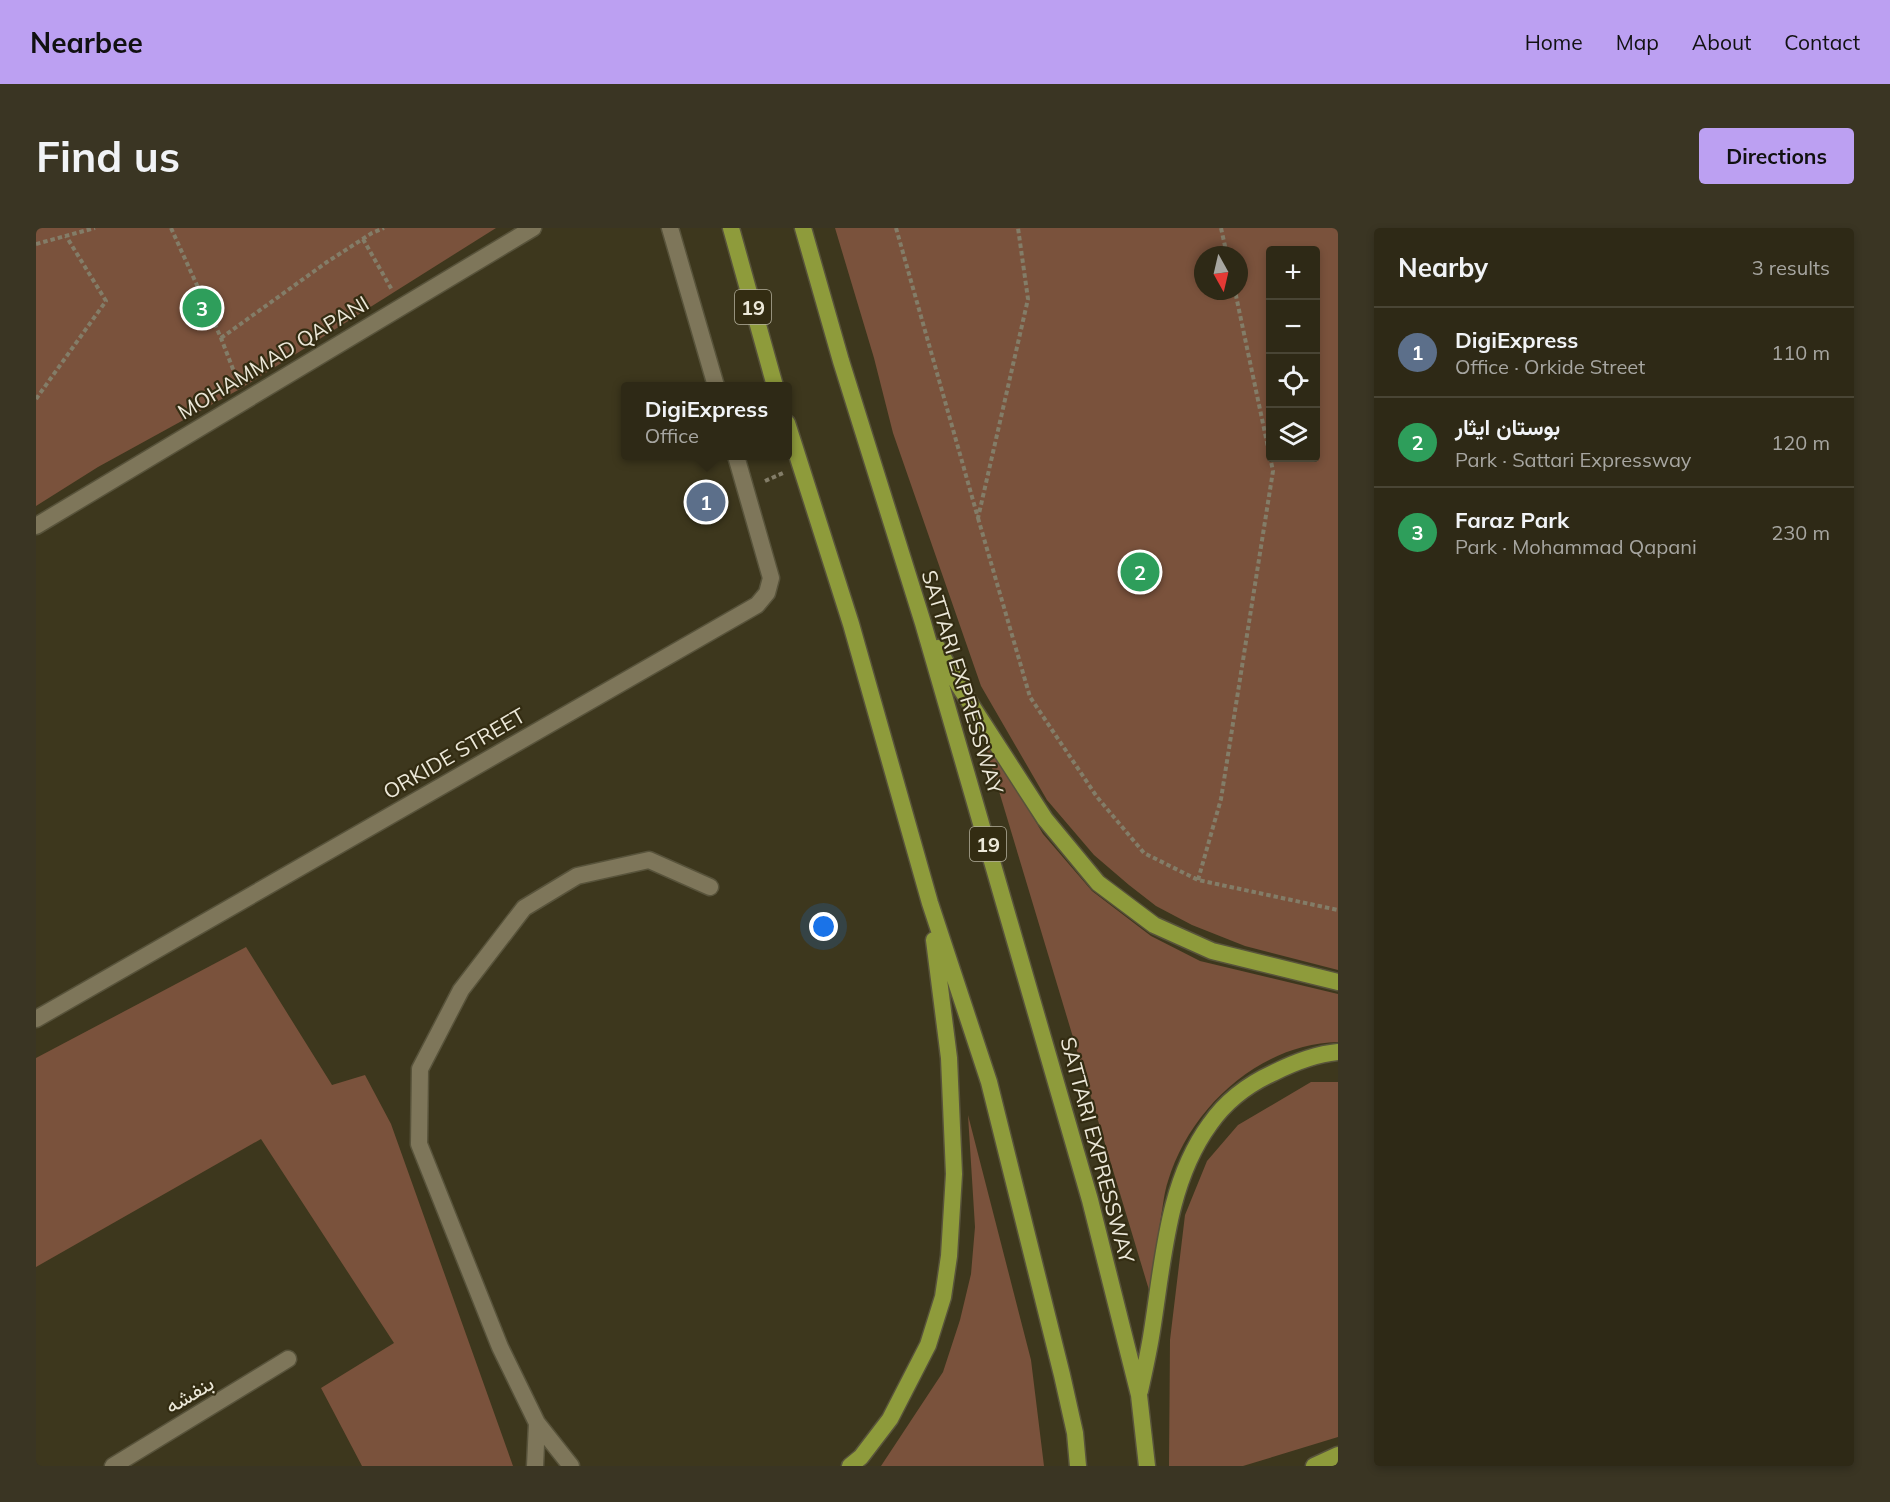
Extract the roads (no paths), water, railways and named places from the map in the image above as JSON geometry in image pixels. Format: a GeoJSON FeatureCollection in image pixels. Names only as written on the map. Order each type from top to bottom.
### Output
{"type":"FeatureCollection","features":[{"type":"Feature","properties":{"kind":"highway","name":"19"},"geometry":{"type":"LineString","coordinates":[[731,228],[774,382]]}},
{"type":"Feature","properties":{"kind":"highway","name":"SATTARI EXPRESSWAY"},"geometry":{"type":"LineString","coordinates":[[803,228],[841,361],[923,623],[1090,1200],[1139,1395],[1147,1466]]}},
{"type":"Feature","properties":{"kind":"highway"},"geometry":{"type":"LineString","coordinates":[[792,438],[851,624],[930,903],[989,1082],[1062,1375],[1075,1434],[1078,1466]]}},
{"type":"Feature","properties":{"kind":"highway"},"geometry":{"type":"LineString","coordinates":[[923,623],[959,686],[1046,819],[1098,883],[1154,924],[1212,951],[1338,982]]}},
{"type":"Feature","properties":{"kind":"highway"},"geometry":{"type":"LineString","coordinates":[[850,1466],[861,1457],[890,1419],[917,1370],[928,1346],[943,1297],[949,1256],[954,1174],[949,1058],[930,903]]}},
{"type":"Feature","properties":{"kind":"highway"},"geometry":{"type":"LineString","coordinates":[[1139,1395],[1174,1205],[1197,1144],[1211,1122],[1253,1082],[1292,1064],[1338,1052]]}},
{"type":"Feature","properties":{"kind":"highway"},"geometry":{"type":"LineString","coordinates":[[1314,1466],[1338,1455]]}},
{"type":"Feature","properties":{"kind":"street","name":"MOHAMMAD QAPANI"},"geometry":{"type":"LineString","coordinates":[[36,525],[533,228]]}},
{"type":"Feature","properties":{"kind":"street"},"geometry":{"type":"LineString","coordinates":[[670,228],[715,382]]}},
{"type":"Feature","properties":{"kind":"street","name":"ORKIDE STREET"},"geometry":{"type":"LineString","coordinates":[[36,1019],[757,605],[767,593],[771,578],[737,460]]}},
{"type":"Feature","properties":{"kind":"street"},"geometry":{"type":"LineString","coordinates":[[571,1466],[537,1423],[500,1347],[419,1144],[420,1069],[461,990],[524,908],[577,876],[650,860],[710,887]]}},
{"type":"Feature","properties":{"kind":"street","name":"بنفشه"},"geometry":{"type":"LineString","coordinates":[[113,1466],[288,1359]]}},
{"type":"Feature","properties":{"kind":"street"},"geometry":{"type":"LineString","coordinates":[[535,1466],[537,1423]]}},
{"type":"Feature","properties":{"kind":"place","name":"Faraz Park"},"geometry":{"type":"Point","coordinates":[202,308]}},
{"type":"Feature","properties":{"kind":"place","name":"DigiExpress"},"geometry":{"type":"Point","coordinates":[706,502]}},
{"type":"Feature","properties":{"kind":"place","name":"بوستان ایثار"},"geometry":{"type":"Point","coordinates":[1140,572]}}]}
